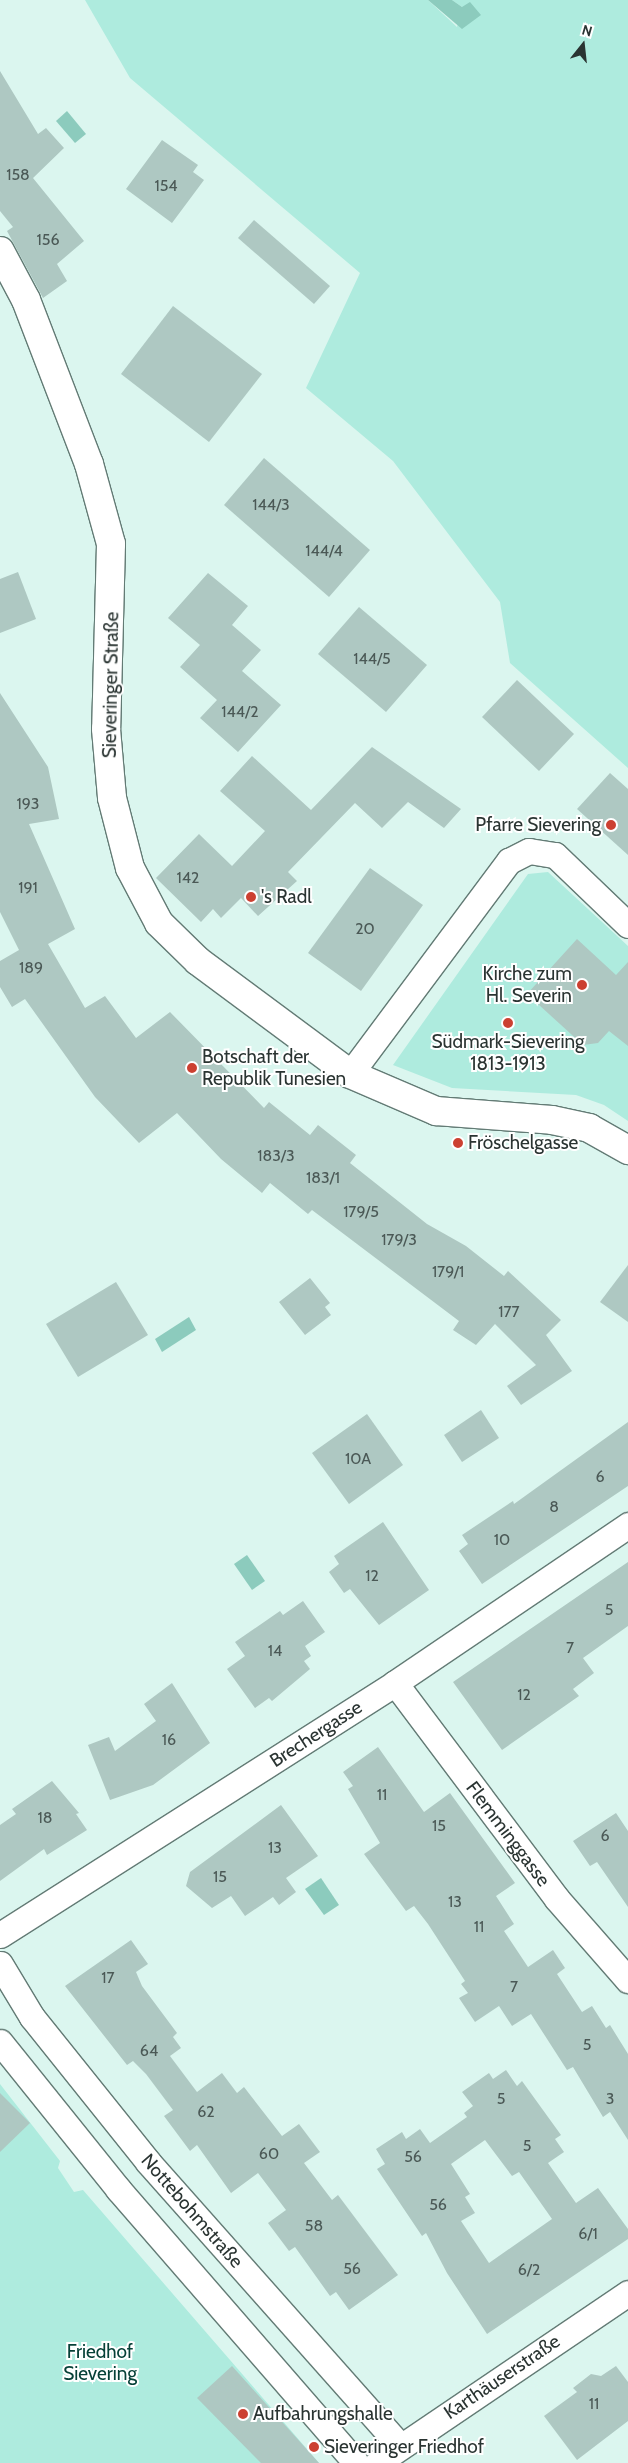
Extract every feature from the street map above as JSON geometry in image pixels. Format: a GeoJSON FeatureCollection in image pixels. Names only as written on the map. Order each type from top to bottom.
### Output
{"type":"FeatureCollection","features":[{"type":"Feature","properties":{"kind":"main road","name":"Sieveringer Straße"},"geometry":{"type":"LineString","coordinates":[[0,251],[26,300],[78,437],[111,544],[106,729],[112,798],[130,868],[159,923],[198,961],[350,1074],[436,1111],[552,1120],[589,1128],[628,1150]]}},
{"type":"Feature","properties":{"kind":"street"},"geometry":{"type":"LineString","coordinates":[[350,1074],[509,861],[529,851],[555,855],[628,925]]}},
{"type":"Feature","properties":{"kind":"street","name":"Brechergasse"},"geometry":{"type":"LineString","coordinates":[[0,1935],[395,1684],[628,1525]]}},
{"type":"Feature","properties":{"kind":"street","name":"Flemminggasse"},"geometry":{"type":"LineString","coordinates":[[395,1684],[557,1899],[628,1980]]}},
{"type":"Feature","properties":{"kind":"street","name":"Nottebohmstraße"},"geometry":{"type":"LineString","coordinates":[[0,1964],[32,2017],[148,2162],[399,2445]]}},
{"type":"Feature","properties":{"kind":"street"},"geometry":{"type":"LineString","coordinates":[[0,2042],[118,2189],[356,2463]]}},
{"type":"Feature","properties":{"kind":"street","name":"Karthäuserstraße"},"geometry":{"type":"LineString","coordinates":[[377,2463],[399,2445],[628,2293]]}},
{"type":"Feature","properties":{"kind":"green space"},"geometry":{"type":"Polygon","coordinates":[[[85,0],[428,0],[457,27],[462,7],[452,0],[628,0],[628,768],[510,663],[500,602],[393,461],[306,388],[360,273],[130,78],[85,0]]]}},
{"type":"Feature","properties":{"kind":"green space"},"geometry":{"type":"Polygon","coordinates":[[[548,872],[628,946],[628,1121],[604,1105],[576,1095],[452,1088],[393,1065],[528,874],[548,872]]]}},
{"type":"Feature","properties":{"kind":"green space","name":"Friedhof Sievering"},"geometry":{"type":"Polygon","coordinates":[[[0,2084],[60,2161],[58,2168],[74,2192],[83,2190],[319,2463],[0,2463],[0,2084]]]}},
{"type":"Feature","properties":{"kind":"shaded area"},"geometry":{"type":"Polygon","coordinates":[[[428,0],[452,0],[462,7],[470,2],[481,15],[462,29],[428,0]]]}},
{"type":"Feature","properties":{"kind":"shaded area"},"geometry":{"type":"Polygon","coordinates":[[[67,111],[86,134],[75,143],[56,121],[67,111]]]}},
{"type":"Feature","properties":{"kind":"shaded area"},"geometry":{"type":"Polygon","coordinates":[[[189,1317],[196,1330],[162,1352],[155,1339],[189,1317]]]}},
{"type":"Feature","properties":{"kind":"shaded area"},"geometry":{"type":"Polygon","coordinates":[[[247,1555],[265,1581],[252,1590],[234,1564],[247,1555]]]}},
{"type":"Feature","properties":{"kind":"shaded area"},"geometry":{"type":"Polygon","coordinates":[[[321,1878],[339,1905],[324,1915],[305,1889],[321,1878]]]}},
{"type":"Feature","properties":{"kind":"building"},"geometry":{"type":"Polygon","coordinates":[[[0,71],[38,134],[46,128],[64,148],[33,178],[84,241],[57,264],[67,281],[43,298],[7,231],[13,227],[0,211],[0,71]]]}},
{"type":"Feature","properties":{"kind":"building"},"geometry":{"type":"Polygon","coordinates":[[[162,140],[198,165],[193,172],[204,180],[172,223],[126,189],[162,140]]]}},
{"type":"Feature","properties":{"kind":"building"},"geometry":{"type":"Polygon","coordinates":[[[254,220],[330,286],[314,304],[238,238],[254,220]]]}},
{"type":"Feature","properties":{"kind":"building"},"geometry":{"type":"Polygon","coordinates":[[[173,306],[262,374],[209,442],[121,374],[173,306]]]}},
{"type":"Feature","properties":{"kind":"building"},"geometry":{"type":"Polygon","coordinates":[[[264,458],[370,550],[329,597],[224,505],[264,458]]]}},
{"type":"Feature","properties":{"kind":"building"},"geometry":{"type":"Polygon","coordinates":[[[18,572],[36,619],[0,633],[0,579],[18,572]]]}},
{"type":"Feature","properties":{"kind":"building"},"geometry":{"type":"Polygon","coordinates":[[[208,573],[248,606],[232,625],[261,650],[242,671],[281,705],[238,752],[200,718],[217,700],[180,667],[200,645],[168,618],[208,573]]]}},
{"type":"Feature","properties":{"kind":"building"},"geometry":{"type":"Polygon","coordinates":[[[359,607],[427,665],[386,712],[318,654],[359,607]]]}},
{"type":"Feature","properties":{"kind":"building"},"geometry":{"type":"Polygon","coordinates":[[[517,680],[574,734],[539,771],[482,717],[517,680]]]}},
{"type":"Feature","properties":{"kind":"building"},"geometry":{"type":"Polygon","coordinates":[[[0,693],[48,767],[59,819],[29,824],[75,929],[48,944],[85,1008],[105,996],[136,1038],[170,1012],[264,1108],[269,1102],[310,1135],[318,1125],[356,1155],[350,1163],[427,1224],[466,1246],[504,1276],[508,1271],[561,1320],[546,1335],[572,1371],[521,1405],[507,1386],[536,1365],[495,1324],[476,1345],[453,1330],[459,1321],[312,1210],[308,1214],[270,1183],[262,1193],[221,1159],[177,1113],[139,1143],[95,1097],[25,999],[12,1007],[0,987],[0,961],[19,950],[0,912],[0,693]]]}},
{"type":"Feature","properties":{"kind":"building"},"geometry":{"type":"Polygon","coordinates":[[[372,747],[461,809],[444,828],[408,802],[382,828],[355,803],[288,872],[297,881],[258,916],[241,898],[221,918],[213,909],[201,922],[156,878],[199,834],[232,866],[265,831],[220,791],[252,756],[311,810],[372,747]]]}},
{"type":"Feature","properties":{"kind":"building","name":"Pfarre Sievering"},"geometry":{"type":"Polygon","coordinates":[[[610,773],[628,789],[628,855],[577,809],[610,773]]]}},
{"type":"Feature","properties":{"kind":"building"},"geometry":{"type":"Polygon","coordinates":[[[370,868],[423,905],[361,991],[308,953],[370,868]]]}},
{"type":"Feature","properties":{"kind":"building","name":"Kirche zum Hl. Severin"},"geometry":{"type":"Polygon","coordinates":[[[577,939],[616,975],[628,962],[628,1046],[609,1031],[598,1043],[583,1045],[527,994],[577,939]]]}},
{"type":"Feature","properties":{"kind":"building"},"geometry":{"type":"Polygon","coordinates":[[[628,1265],[628,1322],[600,1302],[628,1265]]]}},
{"type":"Feature","properties":{"kind":"building"},"geometry":{"type":"Polygon","coordinates":[[[310,1278],[330,1303],[325,1307],[331,1315],[305,1335],[279,1302],[310,1278]]]}},
{"type":"Feature","properties":{"kind":"building"},"geometry":{"type":"Polygon","coordinates":[[[116,1282],[148,1335],[78,1377],[46,1324],[116,1282]]]}},
{"type":"Feature","properties":{"kind":"building"},"geometry":{"type":"Polygon","coordinates":[[[481,1410],[499,1438],[462,1462],[444,1435],[481,1410]]]}},
{"type":"Feature","properties":{"kind":"building"},"geometry":{"type":"Polygon","coordinates":[[[367,1414],[403,1465],[349,1504],[312,1453],[367,1414]]]}},
{"type":"Feature","properties":{"kind":"building"},"geometry":{"type":"Polygon","coordinates":[[[628,1422],[628,1486],[482,1584],[459,1551],[468,1544],[462,1535],[513,1501],[514,1504],[628,1422]]]}},
{"type":"Feature","properties":{"kind":"building"},"geometry":{"type":"Polygon","coordinates":[[[383,1522],[429,1590],[379,1625],[350,1589],[344,1593],[329,1572],[339,1564],[334,1556],[383,1522]]]}},
{"type":"Feature","properties":{"kind":"building"},"geometry":{"type":"Polygon","coordinates":[[[628,1562],[628,1626],[583,1658],[594,1673],[573,1689],[579,1696],[502,1750],[453,1682],[628,1562]]]}},
{"type":"Feature","properties":{"kind":"building"},"geometry":{"type":"Polygon","coordinates":[[[303,1601],[325,1632],[305,1646],[311,1656],[304,1661],[310,1669],[272,1701],[269,1698],[255,1708],[227,1669],[245,1656],[235,1642],[280,1611],[283,1615],[303,1601]]]}},
{"type":"Feature","properties":{"kind":"building"},"geometry":{"type":"Polygon","coordinates":[[[172,1683],[210,1743],[153,1785],[110,1800],[88,1745],[109,1737],[115,1751],[156,1721],[144,1704],[172,1683]]]}},
{"type":"Feature","properties":{"kind":"building"},"geometry":{"type":"Polygon","coordinates":[[[378,1747],[424,1812],[450,1793],[515,1883],[496,1896],[514,1924],[504,1931],[528,1967],[553,1950],[565,1968],[557,1974],[582,2012],[592,2006],[606,2028],[610,2025],[628,2054],[628,2140],[610,2112],[603,2117],[573,2067],[567,2070],[531,2014],[512,2026],[499,2006],[475,2022],[459,1998],[468,1993],[461,1984],[465,1981],[428,1924],[414,1906],[406,1911],[364,1854],[380,1843],[348,1789],[353,1786],[343,1772],[378,1747]]]}},
{"type":"Feature","properties":{"kind":"building"},"geometry":{"type":"Polygon","coordinates":[[[52,1781],[79,1813],[76,1814],[87,1830],[47,1855],[44,1849],[0,1881],[0,1825],[16,1814],[12,1809],[52,1781]]]}},
{"type":"Feature","properties":{"kind":"building"},"geometry":{"type":"Polygon","coordinates":[[[281,1805],[318,1856],[286,1878],[296,1892],[279,1905],[273,1897],[245,1916],[231,1896],[212,1908],[186,1886],[190,1872],[281,1805]]]}},
{"type":"Feature","properties":{"kind":"building"},"geometry":{"type":"Polygon","coordinates":[[[616,1813],[628,1831],[628,1907],[597,1862],[590,1866],[573,1841],[616,1813]]]}},
{"type":"Feature","properties":{"kind":"building"},"geometry":{"type":"Polygon","coordinates":[[[131,1940],[148,1964],[136,1972],[142,1986],[177,2033],[173,2037],[181,2048],[170,2056],[197,2092],[222,2073],[237,2093],[244,2087],[282,2136],[299,2124],[320,2152],[304,2163],[332,2200],[338,2195],[398,2275],[349,2310],[336,2292],[330,2296],[295,2247],[289,2251],[268,2223],[286,2210],[258,2173],[231,2193],[197,2145],[190,2151],[164,2116],[173,2110],[146,2074],[133,2061],[127,2065],[65,1986],[131,1940]]]}},
{"type":"Feature","properties":{"kind":"building"},"geometry":{"type":"Polygon","coordinates":[[[506,2070],[517,2086],[522,2081],[561,2135],[555,2139],[564,2152],[548,2163],[576,2203],[598,2188],[628,2229],[628,2239],[487,2334],[447,2273],[426,2233],[422,2236],[377,2169],[385,2164],[376,2149],[402,2132],[406,2139],[420,2129],[430,2143],[467,2117],[464,2113],[473,2106],[462,2092],[489,2073],[493,2079],[506,2070]],[[485,2140],[451,2164],[470,2194],[465,2197],[475,2213],[461,2221],[489,2263],[552,2219],[519,2172],[512,2176],[485,2140]]]}},
{"type":"Feature","properties":{"kind":"building"},"geometry":{"type":"Polygon","coordinates":[[[0,2093],[30,2123],[0,2152],[0,2093]]]}},
{"type":"Feature","properties":{"kind":"building","name":"Aufbahrungshalle"},"geometry":{"type":"Polygon","coordinates":[[[232,2366],[319,2463],[261,2463],[197,2398],[232,2366]]]}},
{"type":"Feature","properties":{"kind":"building"},"geometry":{"type":"Polygon","coordinates":[[[616,2366],[628,2382],[628,2421],[577,2460],[544,2416],[577,2392],[573,2388],[591,2374],[601,2376],[616,2366]]]}},
{"type":"Feature","properties":{"kind":"place","name":"Pfarre Sievering"},"geometry":{"type":"Point","coordinates":[611,825]}},
{"type":"Feature","properties":{"kind":"place","name":"'s Radl"},"geometry":{"type":"Point","coordinates":[251,897]}},
{"type":"Feature","properties":{"kind":"place","name":"Kirche zum Hl. Severin"},"geometry":{"type":"Point","coordinates":[582,985]}},
{"type":"Feature","properties":{"kind":"place","name":"Südmark-Sievering 1813-1913"},"geometry":{"type":"Point","coordinates":[508,1023]}},
{"type":"Feature","properties":{"kind":"place","name":"Botschaft der Republik Tunesien"},"geometry":{"type":"Point","coordinates":[192,1068]}},
{"type":"Feature","properties":{"kind":"place","name":"Fröschelgasse"},"geometry":{"type":"Point","coordinates":[458,1143]}},
{"type":"Feature","properties":{"kind":"place","name":"Aufbahrungshalle"},"geometry":{"type":"Point","coordinates":[243,2414]}},
{"type":"Feature","properties":{"kind":"place","name":"Sieveringer Friedhof"},"geometry":{"type":"Point","coordinates":[314,2447]}}]}
